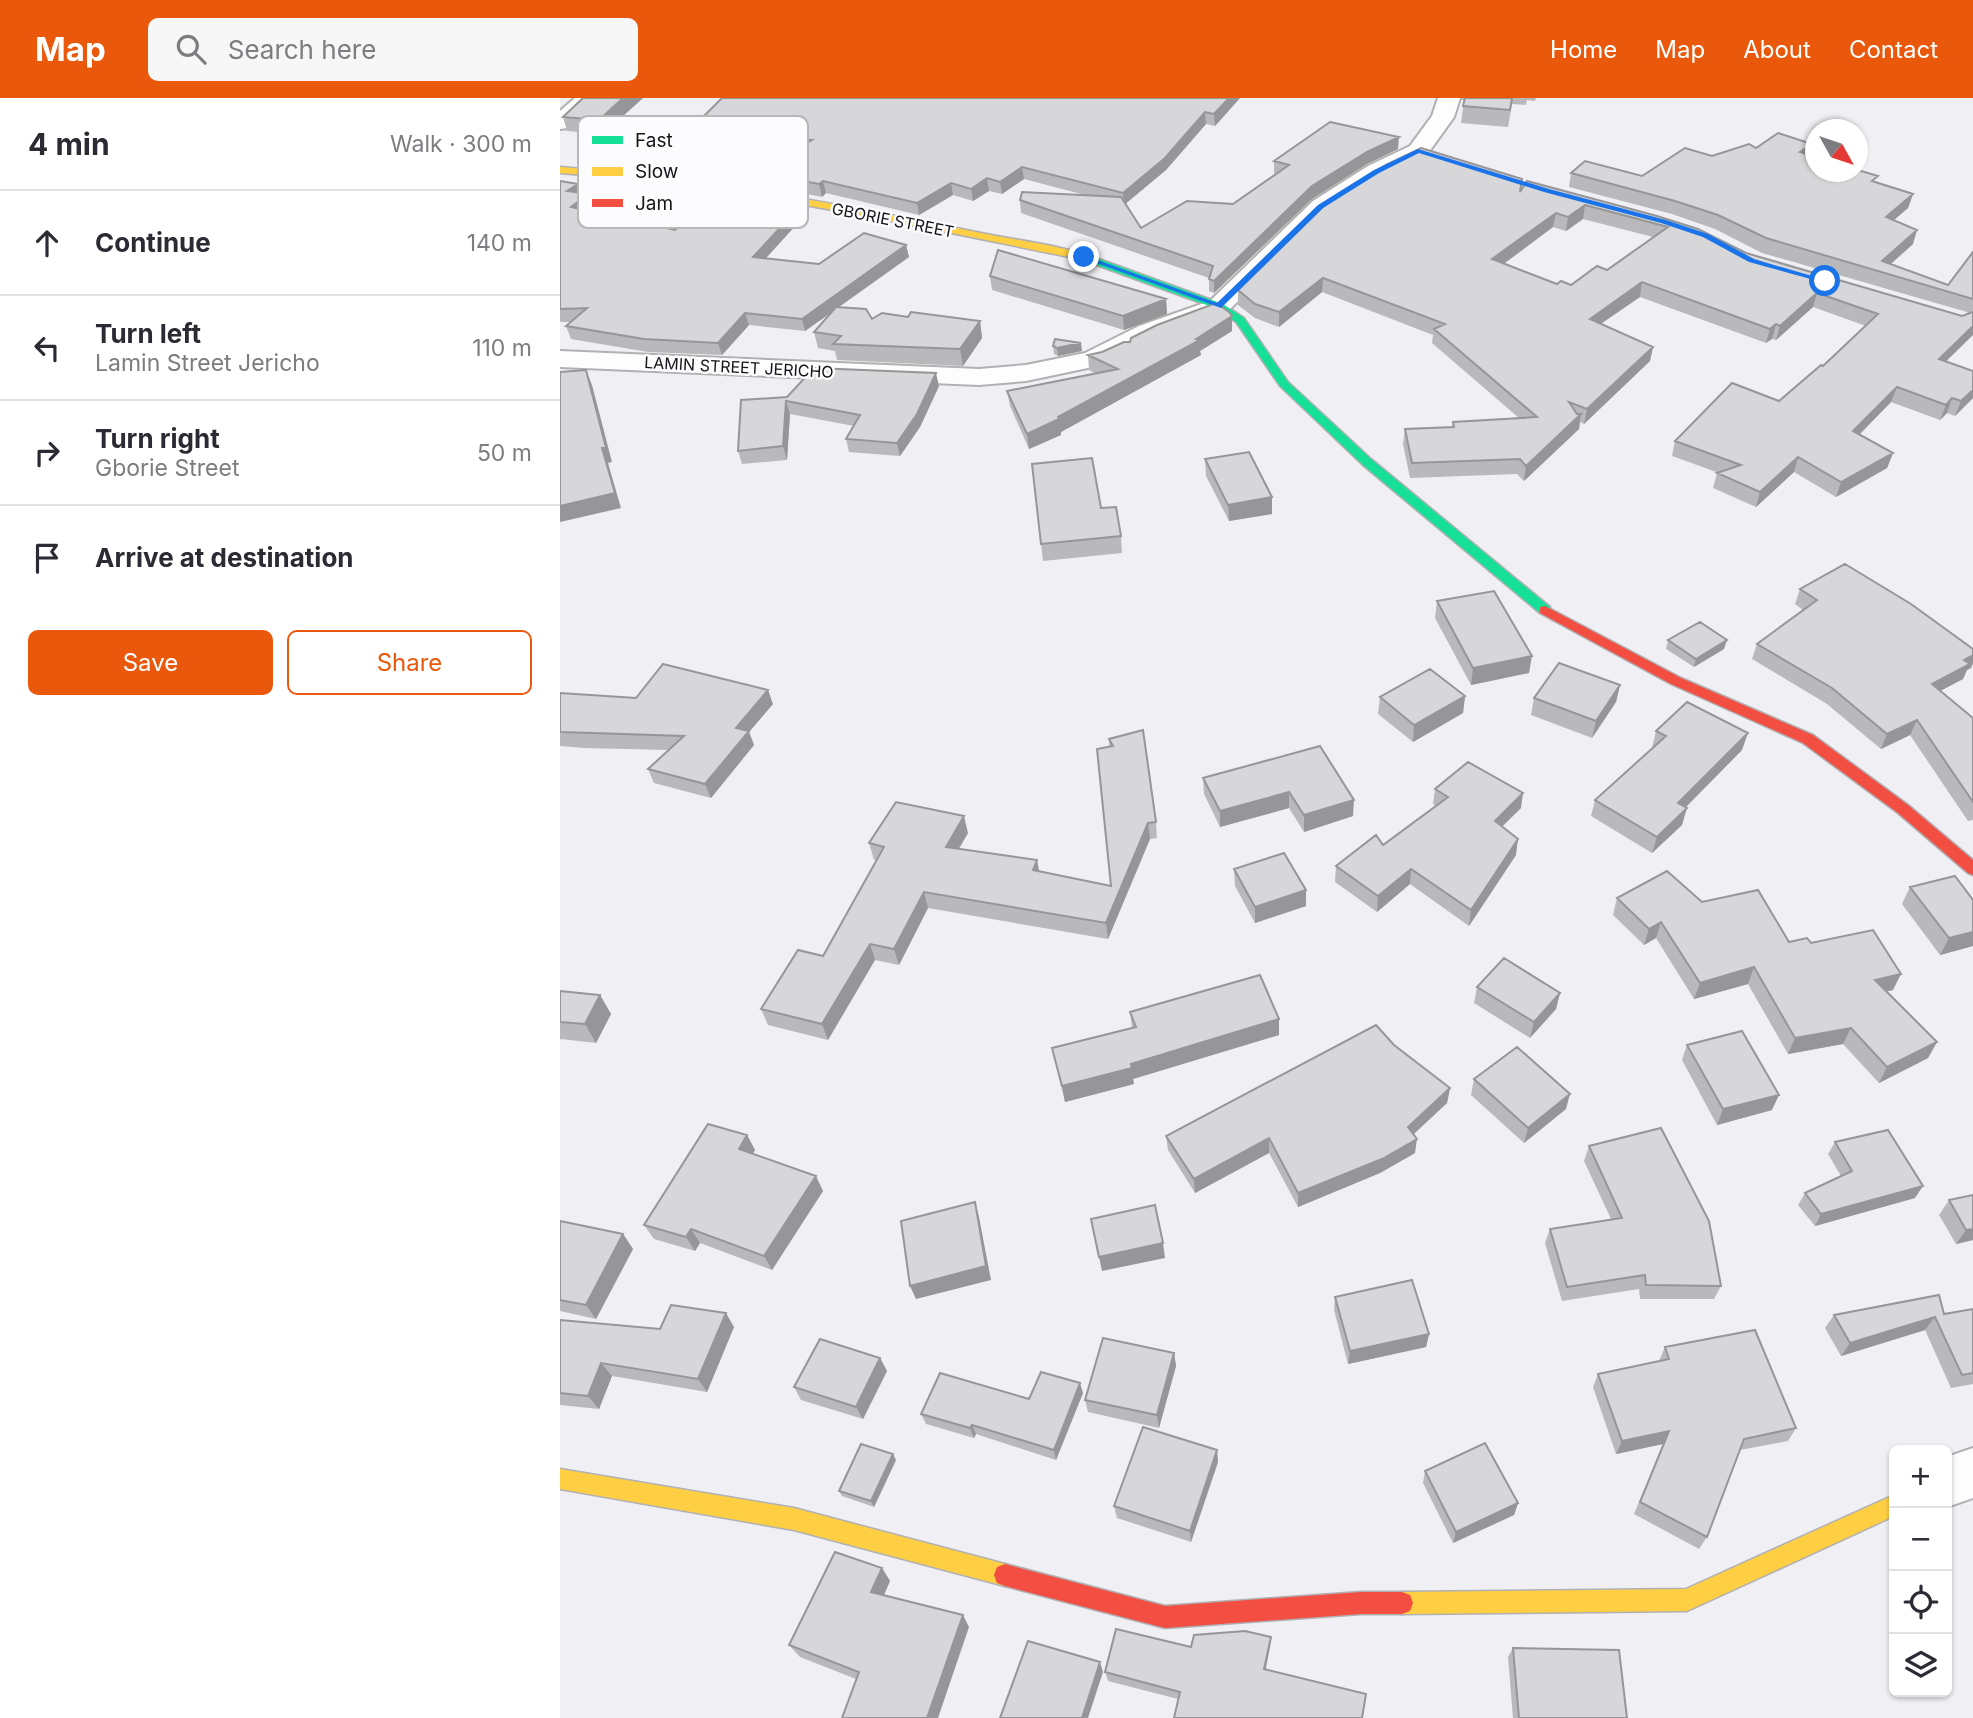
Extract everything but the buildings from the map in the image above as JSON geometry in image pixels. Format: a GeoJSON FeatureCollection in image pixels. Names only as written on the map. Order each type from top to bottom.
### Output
{"type":"FeatureCollection","features":[{"type":"Feature","properties":{"kind":"street"},"geometry":{"type":"LineString","coordinates":[[560,123],[587,98]]}},
{"type":"Feature","properties":{"kind":"street","name":"LAMIN STREET JERICHO"},"geometry":{"type":"LineString","coordinates":[[560,359],[979,377],[1026,373],[1093,359],[1149,332],[1219,306],[1321,206],[1376,171],[1429,154],[1450,98]]}},
{"type":"Feature","properties":{"kind":"street","name":"GBORIE STREET"},"geometry":{"type":"LineString","coordinates":[[560,170],[578,171]]}},
{"type":"Feature","properties":{"kind":"street","name":"GBORIE STREET"},"geometry":{"type":"LineString","coordinates":[[808,204],[1084,257],[1219,306],[1240,320],[1284,384],[1367,462],[1553,616],[1676,681],[1808,739],[1903,808],[1973,869]]}},
{"type":"Feature","properties":{"kind":"street"},"geometry":{"type":"LineString","coordinates":[[1952,1480],[1973,1473]]}},
{"type":"Feature","properties":{"kind":"street"},"geometry":{"type":"LineString","coordinates":[[560,1479],[794,1519],[1165,1617],[1361,1603],[1687,1600],[1889,1507]]}},
{"type":"Feature","properties":{"kind":"traffic: fast"},"geometry":{"type":"LineString","coordinates":[[1084,257],[1219,306],[1240,320],[1284,384],[1367,462],[1545,610]]}},
{"type":"Feature","properties":{"kind":"traffic: slow"},"geometry":{"type":"LineString","coordinates":[[560,170],[578,171]]}},
{"type":"Feature","properties":{"kind":"traffic: slow"},"geometry":{"type":"LineString","coordinates":[[808,202],[1084,257]]}},
{"type":"Feature","properties":{"kind":"traffic: slow"},"geometry":{"type":"LineString","coordinates":[[560,1479],[794,1519],[1005,1575]]}},
{"type":"Feature","properties":{"kind":"traffic: slow"},"geometry":{"type":"LineString","coordinates":[[1402,1603],[1687,1600],[1889,1507]]}},
{"type":"Feature","properties":{"kind":"traffic: jam"},"geometry":{"type":"LineString","coordinates":[[1545,610],[1676,681],[1808,739],[1903,809],[1973,869]]}},
{"type":"Feature","properties":{"kind":"traffic: jam"},"geometry":{"type":"LineString","coordinates":[[1005,1575],[1165,1617],[1361,1603],[1402,1603]]}},
{"type":"Feature","properties":{"kind":"route"},"geometry":{"type":"LineString","coordinates":[[1084,257],[1219,306],[1321,206],[1376,171],[1418,151],[1547,191],[1663,222],[1705,236],[1752,260],[1825,281]]}}]}
